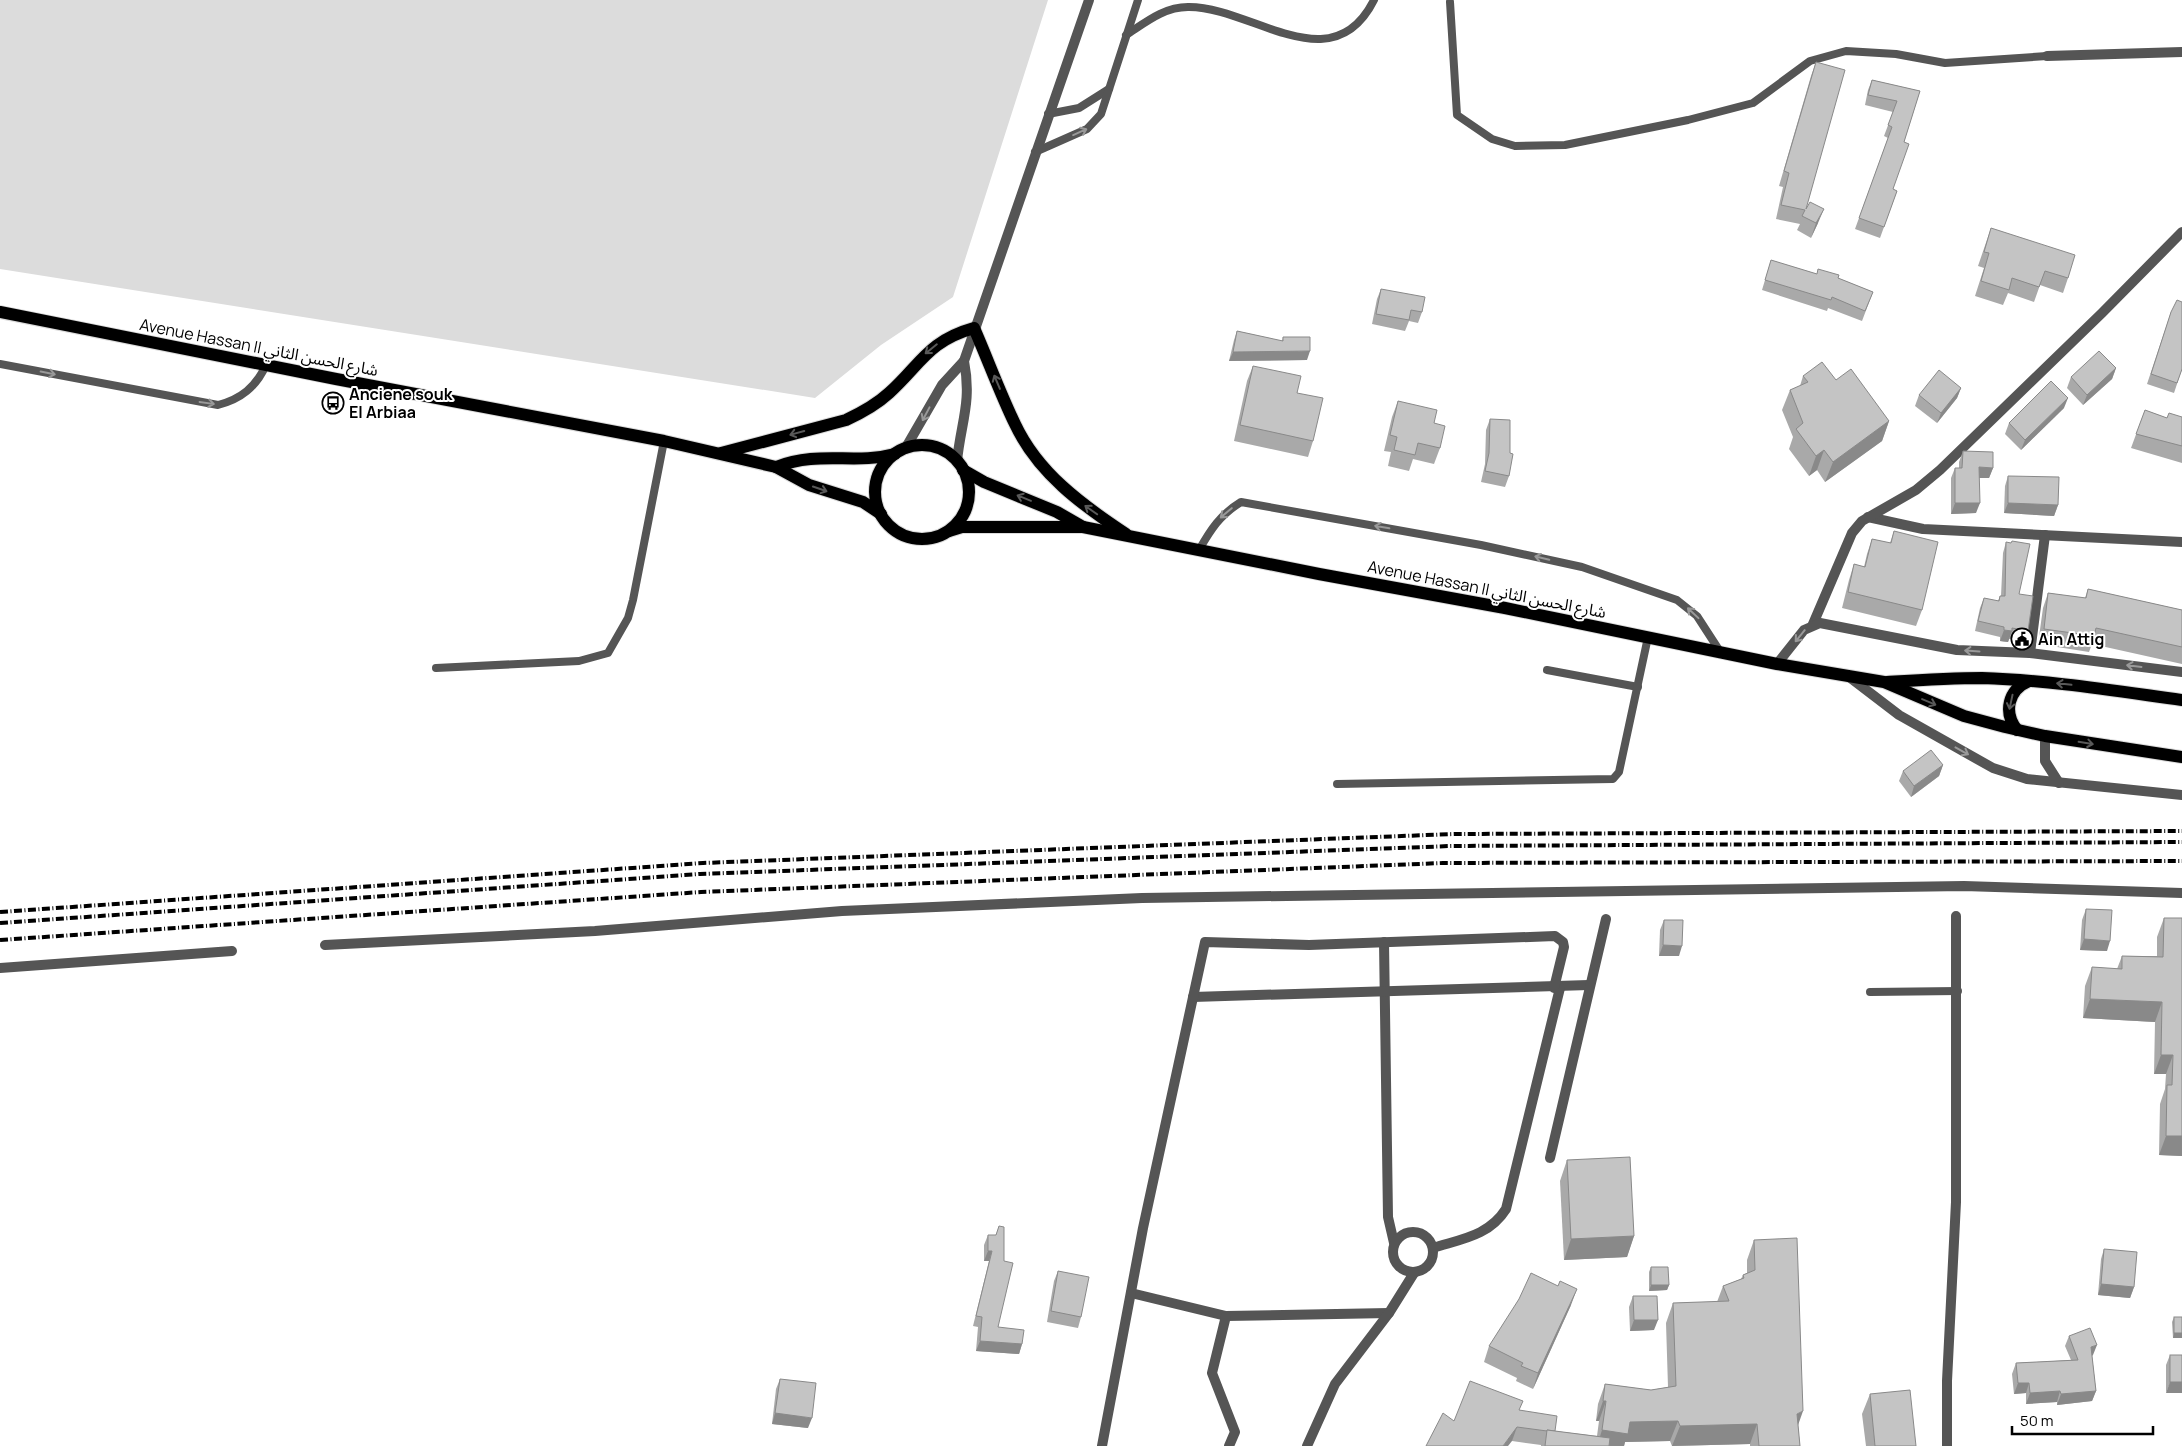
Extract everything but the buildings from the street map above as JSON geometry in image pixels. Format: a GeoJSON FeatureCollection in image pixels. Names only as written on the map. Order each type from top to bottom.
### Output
{"type":"FeatureCollection","features":[{"type":"Feature","properties":{"kind":"main road","name":"Avenue Hassan II شارع الحسن الثاني"},"geometry":{"type":"LineString","coordinates":[[0,312],[664,441],[776,467],[809,485],[862,502],[881,514]]}},
{"type":"Feature","properties":{"kind":"main road"},"geometry":{"type":"LineString","coordinates":[[718,454],[846,420],[860,414],[888,394],[930,350],[951,336],[974,328],[1015,425],[1038,459],[1068,492],[1086,507],[1132,537]]}},
{"type":"Feature","properties":{"kind":"main road"},"geometry":{"type":"LineString","coordinates":[[916,446],[938,448],[960,466],[968,481],[968,503],[964,514],[950,530],[929,538],[906,536],[888,524],[881,514],[876,498],[877,482],[884,466],[900,452],[916,446]]}},
{"type":"Feature","properties":{"kind":"main road","name":"Avenue Hassan II شارع الحسن الثاني"},"geometry":{"type":"LineString","coordinates":[[776,467],[814,457],[872,459],[900,452]]}},
{"type":"Feature","properties":{"kind":"main road","name":"Avenue Hassan II شارع الحسن الثاني"},"geometry":{"type":"LineString","coordinates":[[960,466],[984,482],[1057,512],[1083,528]]}},
{"type":"Feature","properties":{"kind":"main road","name":"Avenue Hassan II شارع الحسن الثاني"},"geometry":{"type":"LineString","coordinates":[[950,530],[962,527],[1083,528],[1505,608],[1777,664],[1884,682],[1950,678],[2029,681],[2182,700]]}},
{"type":"Feature","properties":{"kind":"main road"},"geometry":{"type":"LineString","coordinates":[[2017,730],[2009,716],[2010,700],[2017,688],[2029,681]]}},
{"type":"Feature","properties":{"kind":"main road","name":"Avenue Hassan II شارع الحسن الثاني"},"geometry":{"type":"LineString","coordinates":[[1884,682],[1964,716],[2017,730],[2182,757]]}},
{"type":"Feature","properties":{"kind":"street"},"geometry":{"type":"LineString","coordinates":[[900,452],[917,432],[942,385],[964,361],[1089,0]]}},
{"type":"Feature","properties":{"kind":"street"},"geometry":{"type":"LineString","coordinates":[[2047,56],[2182,52]]}},
{"type":"Feature","properties":{"kind":"street"},"geometry":{"type":"LineString","coordinates":[[1813,624],[1852,532],[1868,517],[1916,490],[1940,470],[2102,313],[2182,232]]}},
{"type":"Feature","properties":{"kind":"street"},"geometry":{"type":"LineString","coordinates":[[960,466],[968,402],[968,384],[964,361]]}},
{"type":"Feature","properties":{"kind":"street"},"geometry":{"type":"LineString","coordinates":[[1868,517],[1923,529],[2182,542]]}},
{"type":"Feature","properties":{"kind":"street"},"geometry":{"type":"LineString","coordinates":[[2030,653],[2045,535]]}},
{"type":"Feature","properties":{"kind":"street"},"geometry":{"type":"LineString","coordinates":[[1777,664],[1804,630],[1813,624],[1827,624],[1957,650],[2030,653],[2182,672]]}},
{"type":"Feature","properties":{"kind":"street"},"geometry":{"type":"LineString","coordinates":[[1848,676],[1899,715],[1993,768],[2027,779],[2182,795]]}},
{"type":"Feature","properties":{"kind":"street"},"geometry":{"type":"LineString","coordinates":[[2045,736],[2043,749],[2045,762],[2059,783]]}},
{"type":"Feature","properties":{"kind":"street"},"geometry":{"type":"LineString","coordinates":[[325,945],[595,931],[842,911],[1142,898],[1964,886],[2182,893]]}},
{"type":"Feature","properties":{"kind":"street"},"geometry":{"type":"LineString","coordinates":[[1947,1446],[1947,1381],[1956,1202],[1958,991],[1956,916]]}},
{"type":"Feature","properties":{"kind":"street"},"geometry":{"type":"LineString","coordinates":[[1550,1158],[1606,919]]}},
{"type":"Feature","properties":{"kind":"street"},"geometry":{"type":"LineString","coordinates":[[1102,1446],[1131,1293],[1205,942],[1309,944],[1555,936],[1563,942],[1564,947],[1557,988],[1506,1209],[1494,1224],[1480,1234],[1433,1248]]}},
{"type":"Feature","properties":{"kind":"street"},"geometry":{"type":"LineString","coordinates":[[1384,942],[1388,1217],[1394,1243],[1392,1257],[1395,1264],[1407,1272],[1414,1273],[1427,1267],[1431,1262],[1433,1248],[1430,1241],[1419,1232],[1405,1233],[1394,1243]]}},
{"type":"Feature","properties":{"kind":"street"},"geometry":{"type":"LineString","coordinates":[[0,968],[232,952]]}},
{"type":"Feature","properties":{"kind":"street"},"geometry":{"type":"LineString","coordinates":[[1194,996],[1557,988],[1589,985]]}},
{"type":"Feature","properties":{"kind":"street"},"geometry":{"type":"LineString","coordinates":[[1307,1446],[1334,1384],[1389,1313],[1414,1273]]}},
{"type":"Feature","properties":{"kind":"street"},"geometry":{"type":"LineString","coordinates":[[1131,1293],[1226,1316],[1389,1313]]}},
{"type":"Feature","properties":{"kind":"street"},"geometry":{"type":"LineString","coordinates":[[1226,1316],[1212,1373],[1235,1432],[1229,1446]]}},
{"type":"Feature","properties":{"kind":"lane"},"geometry":{"type":"LineString","coordinates":[[1035,152],[1091,126],[1105,106],[1109,88],[1138,0]]}},
{"type":"Feature","properties":{"kind":"lane"},"geometry":{"type":"LineString","coordinates":[[1126,35],[1166,9],[1189,6],[1217,11],[1299,38],[1320,41],[1343,34],[1367,14],[1374,0]]}},
{"type":"Feature","properties":{"kind":"lane"},"geometry":{"type":"LineString","coordinates":[[1450,2],[1457,116],[1492,139],[1515,146],[1565,145],[1688,120],[1753,104],[1810,61],[1846,51],[1896,54],[1945,63],[2047,56]]}},
{"type":"Feature","properties":{"kind":"lane"},"geometry":{"type":"LineString","coordinates":[[1048,114],[1078,108],[1109,88]]}},
{"type":"Feature","properties":{"kind":"lane"},"geometry":{"type":"LineString","coordinates":[[0,364],[218,405],[238,398],[247,392],[255,384],[266,365]]}},
{"type":"Feature","properties":{"kind":"lane"},"geometry":{"type":"LineString","coordinates":[[436,668],[579,661],[608,652],[628,618],[633,600],[664,441]]}},
{"type":"Feature","properties":{"kind":"lane"},"geometry":{"type":"LineString","coordinates":[[1199,550],[1214,524],[1226,512],[1241,502],[1481,545],[1582,567],[1677,600],[1697,616],[1721,653]]}},
{"type":"Feature","properties":{"kind":"lane"},"geometry":{"type":"LineString","coordinates":[[1337,784],[1613,779],[1619,772],[1648,637]]}},
{"type":"Feature","properties":{"kind":"lane"},"geometry":{"type":"LineString","coordinates":[[1548,670],[1638,687]]}},
{"type":"Feature","properties":{"kind":"lane"},"geometry":{"type":"LineString","coordinates":[[1870,992],[1958,991]]}},
{"type":"Feature","properties":{"kind":"shaded area"},"geometry":{"type":"Polygon","coordinates":[[[0,0],[1048,0],[953,297],[881,345],[815,398],[0,269],[0,0]]]}},
{"type":"Feature","properties":{"kind":"railway"},"geometry":{"type":"LineString","coordinates":[[0,912],[703,863],[1454,834],[2182,831]]}},
{"type":"Feature","properties":{"kind":"railway"},"geometry":{"type":"LineString","coordinates":[[0,923],[700,874],[1451,846],[2182,842]]}},
{"type":"Feature","properties":{"kind":"railway"},"geometry":{"type":"LineString","coordinates":[[0,940],[701,892],[1443,863],[2182,861]]}},
{"type":"Feature","properties":{"kind":"place","name":"Anciene souk El Arbiaa"},"geometry":{"type":"Point","coordinates":[333,403]}},
{"type":"Feature","properties":{"kind":"place","name":"Ain Attig"},"geometry":{"type":"Point","coordinates":[2022,639]}}]}
